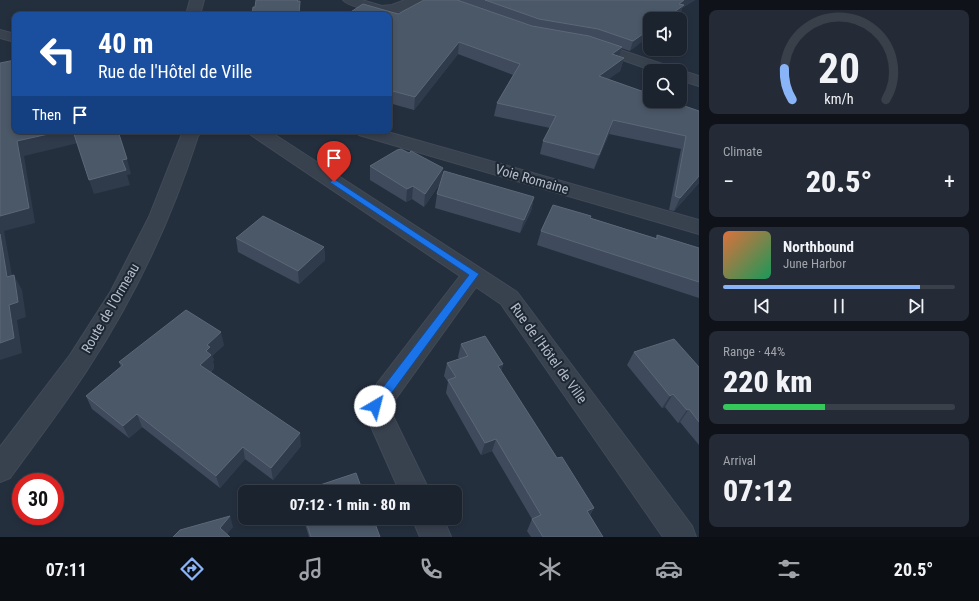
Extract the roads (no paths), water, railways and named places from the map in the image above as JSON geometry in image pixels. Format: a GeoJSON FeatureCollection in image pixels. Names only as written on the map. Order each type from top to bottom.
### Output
{"type":"FeatureCollection","features":[{"type":"Feature","properties":{"kind":"street"},"geometry":{"type":"LineString","coordinates":[[194,12],[197,0]]}},
{"type":"Feature","properties":{"kind":"street"},"geometry":{"type":"LineString","coordinates":[[350,0],[379,11],[396,10],[415,0]]}},
{"type":"Feature","properties":{"kind":"street"},"geometry":{"type":"LineString","coordinates":[[0,34],[12,37]]}},
{"type":"Feature","properties":{"kind":"street"},"geometry":{"type":"LineString","coordinates":[[577,40],[648,64]]}},
{"type":"Feature","properties":{"kind":"street"},"geometry":{"type":"LineString","coordinates":[[687,77],[699,81]]}},
{"type":"Feature","properties":{"kind":"street","name":"Route de l'Ormeau"},"geometry":{"type":"LineString","coordinates":[[0,469],[89,347],[134,269],[166,200],[190,134]]}},
{"type":"Feature","properties":{"kind":"street","name":"Rue de l'Hôtel de Ville"},"geometry":{"type":"LineString","coordinates":[[262,134],[509,298],[681,537]]}},
{"type":"Feature","properties":{"kind":"street","name":"Voie Romaine"},"geometry":{"type":"LineString","coordinates":[[375,134],[699,227]]}},
{"type":"Feature","properties":{"kind":"street"},"geometry":{"type":"LineString","coordinates":[[412,485],[375,406],[474,274]]}},
{"type":"Feature","properties":{"kind":"street"},"geometry":{"type":"LineString","coordinates":[[430,525],[436,537]]}}]}
